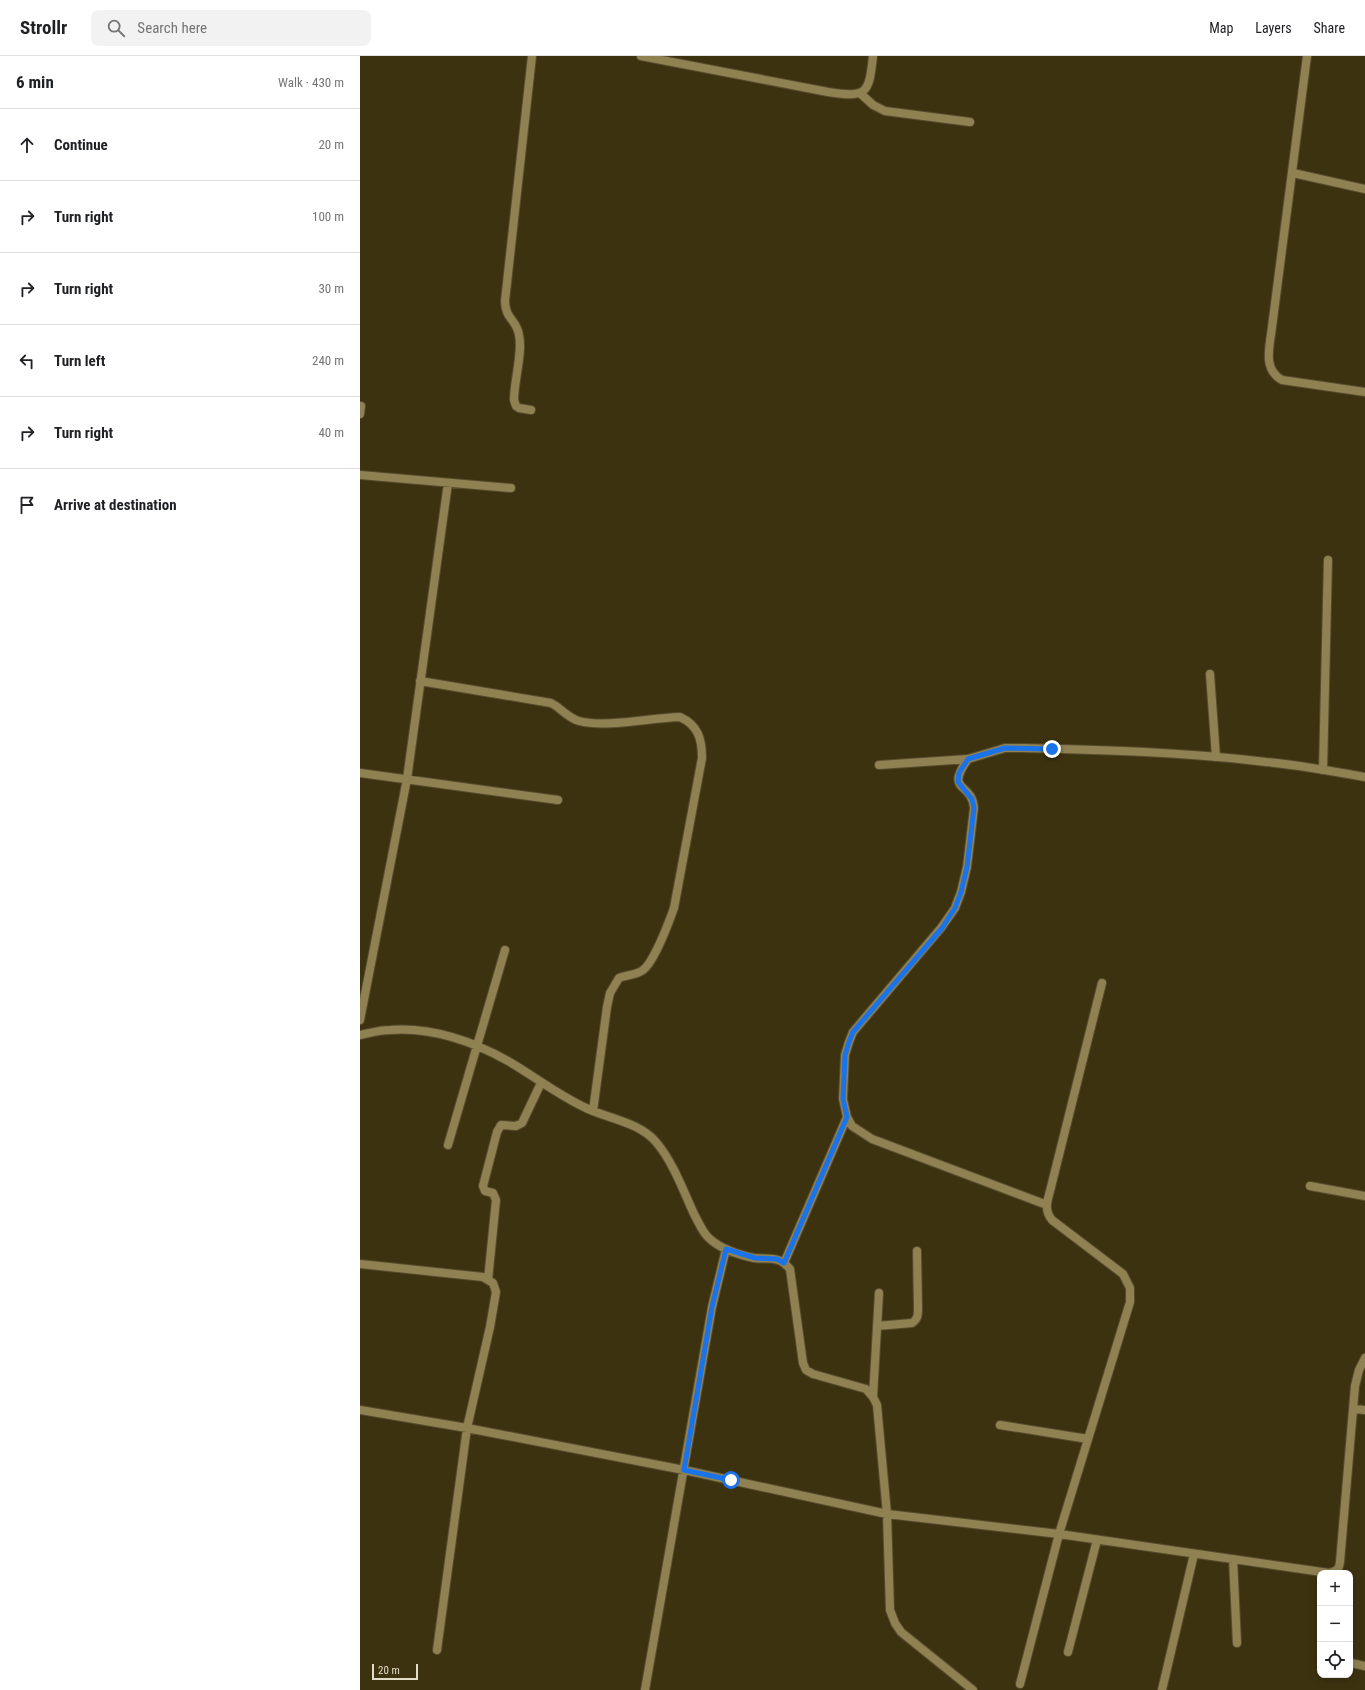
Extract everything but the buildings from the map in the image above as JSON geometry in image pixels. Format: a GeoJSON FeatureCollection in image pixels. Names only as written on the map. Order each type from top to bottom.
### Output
{"type":"FeatureCollection","features":[{"type":"Feature","properties":{"kind":"street"},"geometry":{"type":"LineString","coordinates":[[530,410],[516,406],[514,400],[520,343],[516,327],[507,315],[505,301],[532,56]]}},
{"type":"Feature","properties":{"kind":"street"},"geometry":{"type":"LineString","coordinates":[[641,56],[828,92],[851,95],[862,94]]}},
{"type":"Feature","properties":{"kind":"street"},"geometry":{"type":"LineString","coordinates":[[862,94],[870,82],[873,56]]}},
{"type":"Feature","properties":{"kind":"street"},"geometry":{"type":"LineString","coordinates":[[1307,56],[1272,327],[1269,362],[1271,370],[1275,376],[1282,380],[1365,392]]}},
{"type":"Feature","properties":{"kind":"street"},"geometry":{"type":"LineString","coordinates":[[862,94],[872,104],[884,111],[970,122]]}},
{"type":"Feature","properties":{"kind":"street"},"geometry":{"type":"LineString","coordinates":[[1293,172],[1365,189]]}},
{"type":"Feature","properties":{"kind":"street"},"geometry":{"type":"LineString","coordinates":[[360,475],[511,488]]}},
{"type":"Feature","properties":{"kind":"street"},"geometry":{"type":"LineString","coordinates":[[360,1020],[407,779],[448,482]]}},
{"type":"Feature","properties":{"kind":"street"},"geometry":{"type":"LineString","coordinates":[[1323,770],[1328,560]]}},
{"type":"Feature","properties":{"kind":"street"},"geometry":{"type":"LineString","coordinates":[[1210,674],[1216,757]]}},
{"type":"Feature","properties":{"kind":"street"},"geometry":{"type":"LineString","coordinates":[[420,681],[551,703],[571,718],[592,723],[680,717],[688,721],[700,736],[702,758],[674,908],[669,923],[649,964],[640,972],[619,978],[610,993],[593,1111]]}},
{"type":"Feature","properties":{"kind":"street"},"geometry":{"type":"LineString","coordinates":[[879,765],[968,759],[1005,748],[1140,752],[1216,757],[1266,762],[1365,777]]}},
{"type":"Feature","properties":{"kind":"street"},"geometry":{"type":"LineString","coordinates":[[968,759],[959,773],[958,778],[958,782],[972,799],[974,808],[967,867],[961,892],[955,908],[942,928],[853,1032],[845,1055],[843,1099],[847,1117],[852,1126],[872,1138],[1047,1205]]}},
{"type":"Feature","properties":{"kind":"street"},"geometry":{"type":"LineString","coordinates":[[360,772],[558,800]]}},
{"type":"Feature","properties":{"kind":"street"},"geometry":{"type":"LineString","coordinates":[[448,1145],[505,950]]}},
{"type":"Feature","properties":{"kind":"street"},"geometry":{"type":"LineString","coordinates":[[1020,1684],[1059,1534],[1130,1302],[1130,1288],[1123,1274],[1052,1220],[1047,1214],[1047,1205],[1102,983]]}},
{"type":"Feature","properties":{"kind":"street"},"geometry":{"type":"LineString","coordinates":[[360,1035],[389,1030],[436,1032],[476,1046],[508,1061],[541,1083],[593,1111],[643,1131],[655,1140],[665,1153],[698,1221],[709,1239],[726,1249],[755,1258],[777,1259],[790,1269],[803,1363],[806,1370],[813,1374],[866,1389],[874,1397]]}},
{"type":"Feature","properties":{"kind":"street"},"geometry":{"type":"LineString","coordinates":[[488,1280],[496,1200],[493,1193],[485,1191],[483,1186],[497,1132],[501,1125],[516,1126],[522,1122],[541,1083]]}},
{"type":"Feature","properties":{"kind":"street"},"geometry":{"type":"LineString","coordinates":[[784,1263],[847,1117]]}},
{"type":"Feature","properties":{"kind":"street"},"geometry":{"type":"LineString","coordinates":[[1310,1186],[1365,1196]]}},
{"type":"Feature","properties":{"kind":"street"},"geometry":{"type":"LineString","coordinates":[[645,1690],[712,1307],[726,1249]]}},
{"type":"Feature","properties":{"kind":"street"},"geometry":{"type":"LineString","coordinates":[[877,1326],[912,1323],[916,1320],[918,1315],[917,1251]]}},
{"type":"Feature","properties":{"kind":"street"},"geometry":{"type":"LineString","coordinates":[[360,1264],[483,1277],[492,1283],[496,1292],[490,1327],[467,1428],[436,1650]]}},
{"type":"Feature","properties":{"kind":"street"},"geometry":{"type":"LineString","coordinates":[[879,1293],[874,1397],[877,1405],[887,1514],[890,1610],[901,1632],[973,1690]]}},
{"type":"Feature","properties":{"kind":"street"},"geometry":{"type":"LineString","coordinates":[[360,1410],[467,1428],[684,1470],[887,1514],[1059,1534],[1194,1554],[1336,1572],[1339,1568],[1355,1386],[1359,1370],[1365,1358]]}},
{"type":"Feature","properties":{"kind":"street"},"geometry":{"type":"LineString","coordinates":[[1354,1409],[1365,1410]]}},
{"type":"Feature","properties":{"kind":"street"},"geometry":{"type":"LineString","coordinates":[[1000,1425],[1088,1439]]}},
{"type":"Feature","properties":{"kind":"street"},"geometry":{"type":"LineString","coordinates":[[1068,1652],[1097,1540]]}},
{"type":"Feature","properties":{"kind":"street"},"geometry":{"type":"LineString","coordinates":[[1162,1690],[1194,1554]]}},
{"type":"Feature","properties":{"kind":"street"},"geometry":{"type":"LineString","coordinates":[[1233,1559],[1237,1642]]}},
{"type":"Feature","properties":{"kind":"street"},"geometry":{"type":"LineString","coordinates":[[1353,1663],[1365,1666]]}},
{"type":"Feature","properties":{"kind":"route"},"geometry":{"type":"LineString","coordinates":[[731,1480],[684,1470],[712,1307],[726,1249],[755,1258],[777,1259],[784,1263],[847,1117],[843,1099],[845,1055],[853,1032],[942,928],[955,908],[961,892],[967,867],[974,803],[958,782],[958,778],[959,773],[968,759],[1005,748],[1052,749]]}}]}
